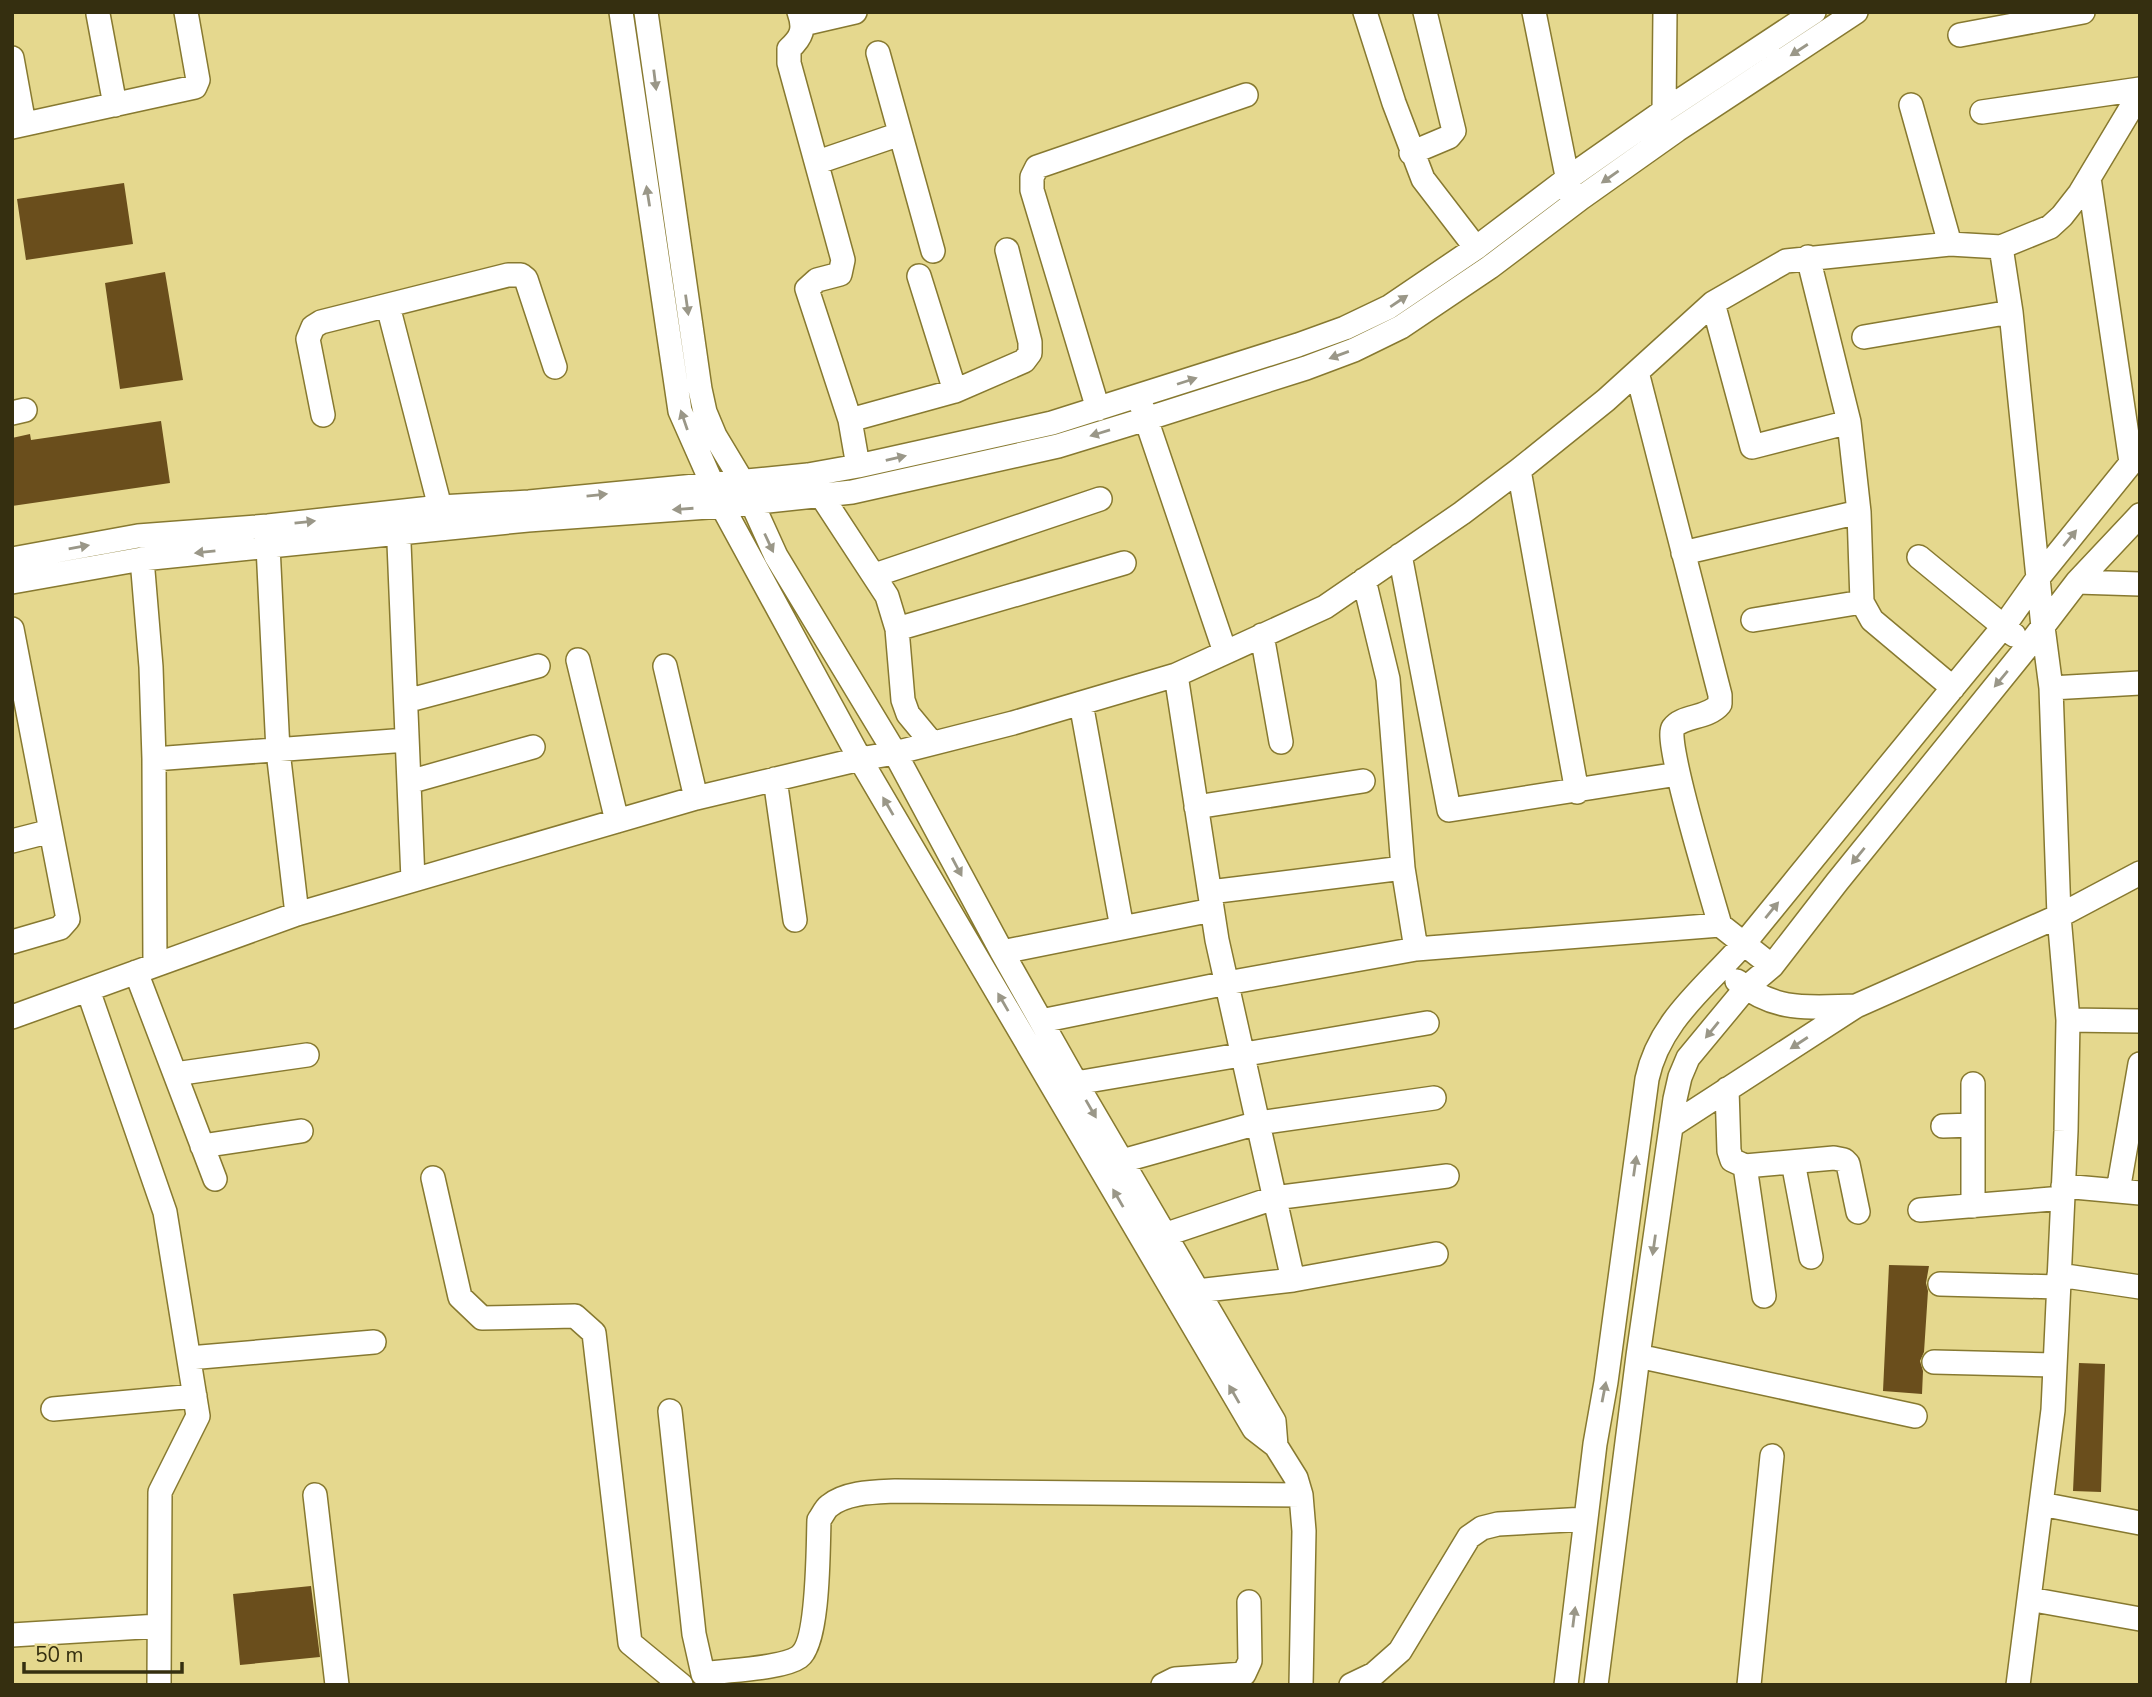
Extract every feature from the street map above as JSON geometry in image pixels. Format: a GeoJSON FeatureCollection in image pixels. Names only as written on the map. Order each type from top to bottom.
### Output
{"type":"FeatureCollection","features":[{"type":"Feature","properties":{"kind":"street"},"geometry":{"type":"LineString","coordinates":[[12,58],[18,125],[195,87],[198,80],[186,12]]}},
{"type":"Feature","properties":{"kind":"street"},"geometry":{"type":"LineString","coordinates":[[621,12],[680,411],[722,506],[860,759],[1254,1429],[1276,1446],[1296,1478],[1301,1495],[1304,1531],[1301,1685]]}},
{"type":"Feature","properties":{"kind":"street"},"geometry":{"type":"LineString","coordinates":[[646,12],[700,389],[705,412],[715,436],[742,481],[775,556],[895,753],[1076,1083],[1274,1421],[1276,1446]]}},
{"type":"Feature","properties":{"kind":"street"},"geometry":{"type":"LineString","coordinates":[[855,12],[801,18],[801,38],[789,49],[789,62],[843,260],[840,274],[817,280],[807,289],[850,420],[858,466]]}},
{"type":"Feature","properties":{"kind":"street"},"geometry":{"type":"LineString","coordinates":[[1366,12],[1411,153],[1423,179],[1476,248]]}},
{"type":"Feature","properties":{"kind":"street"},"geometry":{"type":"LineString","coordinates":[[1411,153],[1449,137],[1454,131],[1425,12]]}},
{"type":"Feature","properties":{"kind":"street"},"geometry":{"type":"LineString","coordinates":[[1534,12],[1573,204]]}},
{"type":"Feature","properties":{"kind":"street"},"geometry":{"type":"LineString","coordinates":[[1664,111],[1665,12]]}},
{"type":"Feature","properties":{"kind":"street"},"geometry":{"type":"LineString","coordinates":[[12,582],[142,559],[268,546],[530,502],[712,482],[808,475],[1052,423],[1138,397],[1345,328],[1389,307],[1476,248],[1567,179],[1664,111],[1814,12]]}},
{"type":"Feature","properties":{"kind":"street"},"geometry":{"type":"LineString","coordinates":[[442,518],[722,506],[852,492],[1058,446],[1306,368],[1354,350],[1401,327],[1490,267],[1677,130],[1856,12]]}},
{"type":"Feature","properties":{"kind":"street"},"geometry":{"type":"LineString","coordinates":[[1959,35],[2083,12]]}},
{"type":"Feature","properties":{"kind":"street"},"geometry":{"type":"LineString","coordinates":[[98,14],[114,105]]}},
{"type":"Feature","properties":{"kind":"street"},"geometry":{"type":"LineString","coordinates":[[878,54],[933,251]]}},
{"type":"Feature","properties":{"kind":"street"},"geometry":{"type":"LineString","coordinates":[[1982,111],[2140,91]]}},
{"type":"Feature","properties":{"kind":"street"},"geometry":{"type":"LineString","coordinates":[[12,1017],[297,914],[696,798],[895,753],[1176,675],[1325,607],[1462,513],[1518,470],[1606,400],[1713,303],[1786,261],[1950,244],[2000,247],[2050,227],[2062,216],[2089,178],[2140,91]]}},
{"type":"Feature","properties":{"kind":"street"},"geometry":{"type":"LineString","coordinates":[[1098,408],[1032,190],[1032,177],[1038,167],[1246,95]]}},
{"type":"Feature","properties":{"kind":"street"},"geometry":{"type":"LineString","coordinates":[[1911,105],[1950,244]]}},
{"type":"Feature","properties":{"kind":"street"},"geometry":{"type":"LineString","coordinates":[[818,162],[900,134]]}},
{"type":"Feature","properties":{"kind":"street"},"geometry":{"type":"LineString","coordinates":[[1566,1685],[1586,1520],[1650,1065],[1656,1048],[1671,1022],[1744,944],[2004,626],[2038,578],[2136,457],[2089,178]]}},
{"type":"Feature","properties":{"kind":"street"},"geometry":{"type":"LineString","coordinates":[[2000,247],[2011,312],[2051,688],[2059,916],[2068,1020],[2053,1410],[2018,1685]]}},
{"type":"Feature","properties":{"kind":"street"},"geometry":{"type":"LineString","coordinates":[[850,420],[955,391],[1024,361],[1030,353],[1030,342],[1007,250]]}},
{"type":"Feature","properties":{"kind":"street"},"geometry":{"type":"LineString","coordinates":[[1808,257],[1849,422],[1859,512],[1862,602],[1872,621],[1953,688]]}},
{"type":"Feature","properties":{"kind":"street"},"geometry":{"type":"LineString","coordinates":[[323,415],[309,347],[309,332],[321,323],[508,275],[521,275],[526,279],[555,366]]}},
{"type":"Feature","properties":{"kind":"street"},"geometry":{"type":"LineString","coordinates":[[919,276],[955,391]]}},
{"type":"Feature","properties":{"kind":"street"},"geometry":{"type":"LineString","coordinates":[[1713,303],[1752,447],[1849,422]]}},
{"type":"Feature","properties":{"kind":"street"},"geometry":{"type":"LineString","coordinates":[[388,306],[442,518]]}},
{"type":"Feature","properties":{"kind":"street"},"geometry":{"type":"LineString","coordinates":[[1864,338],[2011,312]]}},
{"type":"Feature","properties":{"kind":"street"},"geometry":{"type":"LineString","coordinates":[[1637,372],[1718,685],[1720,704],[1712,712],[1673,727],[1671,743],[1678,774],[1720,925],[1772,966]]}},
{"type":"Feature","properties":{"kind":"street"},"geometry":{"type":"LineString","coordinates":[[1138,397],[1225,652]]}},
{"type":"Feature","properties":{"kind":"street"},"geometry":{"type":"LineString","coordinates":[[1518,470],[1577,792]]}},
{"type":"Feature","properties":{"kind":"street"},"geometry":{"type":"LineString","coordinates":[[808,475],[875,575],[893,610],[903,700],[908,714],[932,743]]}},
{"type":"Feature","properties":{"kind":"street"},"geometry":{"type":"LineString","coordinates":[[875,575],[1100,499]]}},
{"type":"Feature","properties":{"kind":"street"},"geometry":{"type":"LineString","coordinates":[[1683,553],[1859,512]]}},
{"type":"Feature","properties":{"kind":"street"},"geometry":{"type":"LineString","coordinates":[[1596,1685],[1638,1356],[1671,1126],[1680,1077],[1688,1058],[1746,988],[1772,966],[2077,582],[2140,515]]}},
{"type":"Feature","properties":{"kind":"street"},"geometry":{"type":"LineString","coordinates":[[12,559],[138,536],[268,526],[398,523]]}},
{"type":"Feature","properties":{"kind":"street"},"geometry":{"type":"LineString","coordinates":[[398,523],[413,880]]}},
{"type":"Feature","properties":{"kind":"street"},"geometry":{"type":"LineString","coordinates":[[268,546],[278,751],[297,914]]}},
{"type":"Feature","properties":{"kind":"street"},"geometry":{"type":"LineString","coordinates":[[1400,555],[1448,810],[1577,792],[1678,774]]}},
{"type":"Feature","properties":{"kind":"street"},"geometry":{"type":"LineString","coordinates":[[1919,557],[2028,646]]}},
{"type":"Feature","properties":{"kind":"street"},"geometry":{"type":"LineString","coordinates":[[142,559],[151,667],[154,759],[146,969],[175,1074],[215,1179]]}},
{"type":"Feature","properties":{"kind":"street"},"geometry":{"type":"LineString","coordinates":[[897,629],[1124,563]]}},
{"type":"Feature","properties":{"kind":"street"},"geometry":{"type":"LineString","coordinates":[[1364,580],[1388,679],[1403,868],[1416,949]]}},
{"type":"Feature","properties":{"kind":"street"},"geometry":{"type":"LineString","coordinates":[[2077,582],[2140,584]]}},
{"type":"Feature","properties":{"kind":"street"},"geometry":{"type":"LineString","coordinates":[[1753,621],[1862,602]]}},
{"type":"Feature","properties":{"kind":"street"},"geometry":{"type":"LineString","coordinates":[[12,629],[23,741],[51,831],[68,919],[60,928],[12,942]]}},
{"type":"Feature","properties":{"kind":"street"},"geometry":{"type":"LineString","coordinates":[[1262,635],[1281,742]]}},
{"type":"Feature","properties":{"kind":"street"},"geometry":{"type":"LineString","coordinates":[[578,660],[617,821]]}},
{"type":"Feature","properties":{"kind":"street"},"geometry":{"type":"LineString","coordinates":[[406,701],[538,666]]}},
{"type":"Feature","properties":{"kind":"street"},"geometry":{"type":"LineString","coordinates":[[664,666],[696,798]]}},
{"type":"Feature","properties":{"kind":"street"},"geometry":{"type":"LineString","coordinates":[[1176,675],[1211,901],[1293,1280]]}},
{"type":"Feature","properties":{"kind":"street"},"geometry":{"type":"LineString","coordinates":[[2051,688],[2140,683]]}},
{"type":"Feature","properties":{"kind":"street"},"geometry":{"type":"LineString","coordinates":[[1081,703],[1122,928]]}},
{"type":"Feature","properties":{"kind":"street"},"geometry":{"type":"LineString","coordinates":[[154,759],[407,740]]}},
{"type":"Feature","properties":{"kind":"street"},"geometry":{"type":"LineString","coordinates":[[409,782],[533,747]]}},
{"type":"Feature","properties":{"kind":"street"},"geometry":{"type":"LineString","coordinates":[[775,779],[795,920]]}},
{"type":"Feature","properties":{"kind":"street"},"geometry":{"type":"LineString","coordinates":[[1196,807],[1363,781]]}},
{"type":"Feature","properties":{"kind":"street"},"geometry":{"type":"LineString","coordinates":[[12,841],[51,831]]}},
{"type":"Feature","properties":{"kind":"street"},"geometry":{"type":"LineString","coordinates":[[1002,952],[1122,928],[1211,901],[1403,868]]}},
{"type":"Feature","properties":{"kind":"street"},"geometry":{"type":"LineString","coordinates":[[1671,1126],[1856,1006],[2059,916],[2140,873]]}},
{"type":"Feature","properties":{"kind":"street"},"geometry":{"type":"LineString","coordinates":[[1041,1021],[1227,982],[1416,949],[1720,925]]}},
{"type":"Feature","properties":{"kind":"street"},"geometry":{"type":"LineString","coordinates":[[1721,969],[1746,988],[1784,1006],[1856,1006]]}},
{"type":"Feature","properties":{"kind":"street"},"geometry":{"type":"LineString","coordinates":[[88,990],[165,1212],[198,1416],[160,1492],[159,1685]]}},
{"type":"Feature","properties":{"kind":"street"},"geometry":{"type":"LineString","coordinates":[[2068,1020],[2140,1021]]}},
{"type":"Feature","properties":{"kind":"street"},"geometry":{"type":"LineString","coordinates":[[1076,1083],[1427,1023]]}},
{"type":"Feature","properties":{"kind":"street"},"geometry":{"type":"LineString","coordinates":[[175,1074],[307,1055]]}},
{"type":"Feature","properties":{"kind":"street"},"geometry":{"type":"LineString","coordinates":[[1920,1210],[1973,1206],[2063,1192],[2129,1192],[2140,1064]]}},
{"type":"Feature","properties":{"kind":"street"},"geometry":{"type":"LineString","coordinates":[[1973,1084],[1973,1206]]}},
{"type":"Feature","properties":{"kind":"street"},"geometry":{"type":"LineString","coordinates":[[1727,1089],[1729,1151],[1732,1160],[1745,1166],[1834,1158],[1844,1160],[1858,1212]]}},
{"type":"Feature","properties":{"kind":"street"},"geometry":{"type":"LineString","coordinates":[[1122,1161],[1258,1124],[1434,1098]]}},
{"type":"Feature","properties":{"kind":"street"},"geometry":{"type":"LineString","coordinates":[[1942,1126],[1973,1125]]}},
{"type":"Feature","properties":{"kind":"street"},"geometry":{"type":"LineString","coordinates":[[202,1146],[301,1131]]}},
{"type":"Feature","properties":{"kind":"street"},"geometry":{"type":"LineString","coordinates":[[1793,1162],[1811,1257]]}},
{"type":"Feature","properties":{"kind":"street"},"geometry":{"type":"LineString","coordinates":[[1745,1166],[1764,1296]]}},
{"type":"Feature","properties":{"kind":"street"},"geometry":{"type":"LineString","coordinates":[[1164,1235],[1274,1198],[1447,1176]]}},
{"type":"Feature","properties":{"kind":"street"},"geometry":{"type":"LineString","coordinates":[[433,1178],[460,1297],[482,1318],[575,1315],[594,1333],[630,1643],[681,1685]]}},
{"type":"Feature","properties":{"kind":"street"},"geometry":{"type":"LineString","coordinates":[[1197,1291],[1293,1280],[1436,1254]]}},
{"type":"Feature","properties":{"kind":"street"},"geometry":{"type":"LineString","coordinates":[[1940,1284],[2059,1281],[2140,1287]]}},
{"type":"Feature","properties":{"kind":"street"},"geometry":{"type":"LineString","coordinates":[[189,1358],[374,1342]]}},
{"type":"Feature","properties":{"kind":"street"},"geometry":{"type":"LineString","coordinates":[[1638,1356],[1915,1416]]}},
{"type":"Feature","properties":{"kind":"street"},"geometry":{"type":"LineString","coordinates":[[1934,1362],[2055,1365]]}},
{"type":"Feature","properties":{"kind":"street"},"geometry":{"type":"LineString","coordinates":[[53,1409],[195,1396]]}},
{"type":"Feature","properties":{"kind":"street"},"geometry":{"type":"LineString","coordinates":[[670,1411],[694,1634],[703,1679],[780,1664],[799,1657],[806,1650],[813,1629],[820,1520],[827,1507],[844,1498],[895,1491],[1301,1495]]}},
{"type":"Feature","properties":{"kind":"street"},"geometry":{"type":"LineString","coordinates":[[1749,1685],[1772,1456]]}},
{"type":"Feature","properties":{"kind":"street"},"geometry":{"type":"LineString","coordinates":[[315,1495],[337,1685]]}},
{"type":"Feature","properties":{"kind":"street"},"geometry":{"type":"LineString","coordinates":[[2041,1504],[2140,1523]]}},
{"type":"Feature","properties":{"kind":"street"},"geometry":{"type":"LineString","coordinates":[[1351,1685],[1374,1674],[1400,1651],[1469,1537],[1482,1528],[1498,1524],[1586,1520]]}},
{"type":"Feature","properties":{"kind":"street"},"geometry":{"type":"LineString","coordinates":[[2029,1599],[2140,1619]]}},
{"type":"Feature","properties":{"kind":"street"},"geometry":{"type":"LineString","coordinates":[[1163,1685],[1174,1679],[1244,1674],[1250,1661],[1249,1602]]}},
{"type":"Feature","properties":{"kind":"street"},"geometry":{"type":"LineString","coordinates":[[12,1635],[159,1626]]}},
{"type":"Feature","properties":{"kind":"building"},"geometry":{"type":"Polygon","coordinates":[[[124,183],[133,244],[26,260],[17,199],[124,183]]]}},
{"type":"Feature","properties":{"kind":"building"},"geometry":{"type":"Polygon","coordinates":[[[165,272],[183,380],[120,389],[105,283],[165,272]]]}},
{"type":"Feature","properties":{"kind":"building"},"geometry":{"type":"Polygon","coordinates":[[[161,421],[170,483],[12,506],[12,438],[30,434],[31,440],[161,421]]]}},
{"type":"Feature","properties":{"kind":"building"},"geometry":{"type":"Polygon","coordinates":[[[1889,1265],[1929,1266],[1924,1352],[1920,1361],[1923,1371],[1922,1394],[1883,1391],[1889,1265]]]}},
{"type":"Feature","properties":{"kind":"building"},"geometry":{"type":"Polygon","coordinates":[[[2079,1363],[2105,1364],[2101,1492],[2073,1491],[2079,1363]]]}},
{"type":"Feature","properties":{"kind":"building"},"geometry":{"type":"Polygon","coordinates":[[[311,1586],[320,1657],[240,1665],[233,1594],[311,1586]]]}}]}
